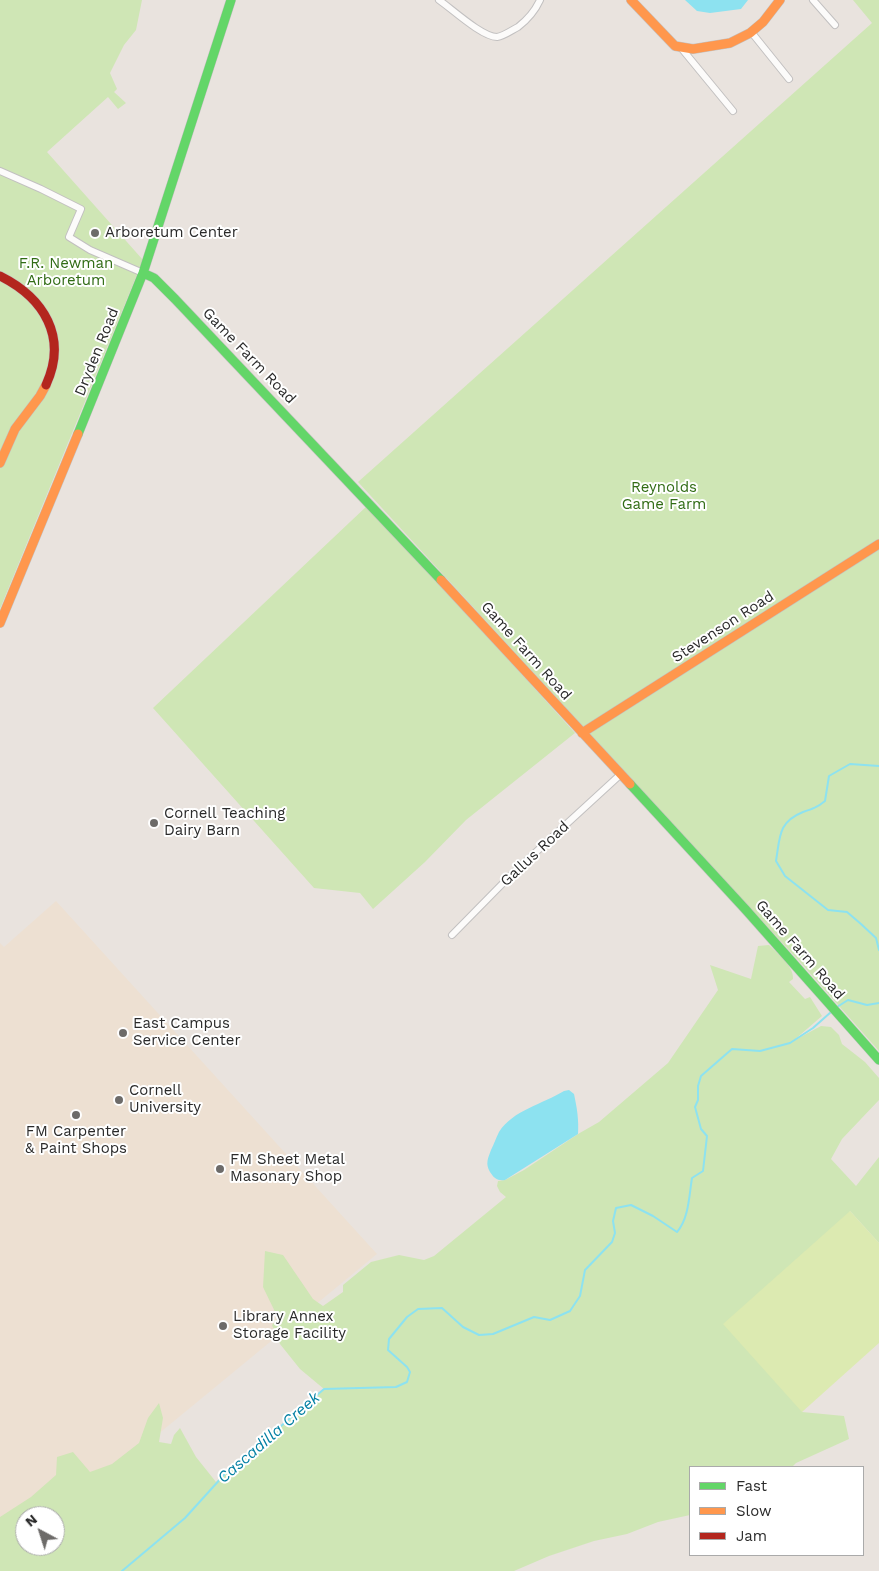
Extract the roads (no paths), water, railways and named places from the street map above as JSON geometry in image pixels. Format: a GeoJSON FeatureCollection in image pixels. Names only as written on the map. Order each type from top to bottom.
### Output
{"type":"FeatureCollection","features":[{"type":"Feature","properties":{"kind":"street","name":"Dryden Road"},"geometry":{"type":"LineString","coordinates":[[0,623],[119,336],[142,273],[231,0]]}},
{"type":"Feature","properties":{"kind":"street"},"geometry":{"type":"LineString","coordinates":[[439,0],[480,31],[498,37],[508,33],[524,22],[540,0]]}},
{"type":"Feature","properties":{"kind":"street"},"geometry":{"type":"LineString","coordinates":[[631,0],[675,46],[682,50],[733,111]]}},
{"type":"Feature","properties":{"kind":"street"},"geometry":{"type":"LineString","coordinates":[[682,50],[726,43],[738,40],[752,33],[780,0]]}},
{"type":"Feature","properties":{"kind":"street"},"geometry":{"type":"LineString","coordinates":[[814,0],[834,25]]}},
{"type":"Feature","properties":{"kind":"street"},"geometry":{"type":"LineString","coordinates":[[752,33],[788,79]]}},
{"type":"Feature","properties":{"kind":"street"},"geometry":{"type":"LineString","coordinates":[[0,171],[41,188],[81,209],[69,237],[90,250],[142,273]]}},
{"type":"Feature","properties":{"kind":"street","name":"Game Farm Road"},"geometry":{"type":"LineString","coordinates":[[142,273],[154,278],[175,299],[422,558],[746,910],[879,1060]]}},
{"type":"Feature","properties":{"kind":"street"},"geometry":{"type":"LineString","coordinates":[[0,276],[27,292],[38,304],[50,326],[54,349],[51,373],[45,388],[13,432],[0,463]]}},
{"type":"Feature","properties":{"kind":"street","name":"Stevenson Road"},"geometry":{"type":"LineString","coordinates":[[582,733],[879,544]]}},
{"type":"Feature","properties":{"kind":"street","name":"Gallus Road"},"geometry":{"type":"LineString","coordinates":[[452,936],[512,874],[621,774]]}},
{"type":"Feature","properties":{"kind":"water"},"geometry":{"type":"Polygon","coordinates":[[[685,0],[748,0],[741,9],[710,13],[697,11],[685,0]]]}},
{"type":"Feature","properties":{"kind":"water"},"geometry":{"type":"Polygon","coordinates":[[[569,1090],[574,1094],[578,1134],[505,1180],[494,1177],[488,1169],[488,1161],[498,1134],[505,1124],[529,1108],[569,1090]]]}},
{"type":"Feature","properties":{"kind":"waterway","name":"Cascadilla Creek"},"geometry":{"type":"LineString","coordinates":[[879,766],[850,764],[829,776],[825,801],[815,808],[795,816],[785,826],[780,838],[776,861],[785,876],[828,910],[847,912],[861,924],[876,938],[879,950]]}},
{"type":"Feature","properties":{"kind":"waterway","name":"Cascadilla Creek"},"geometry":{"type":"LineString","coordinates":[[837,1007],[848,1000],[867,1005],[879,1003]]}},
{"type":"Feature","properties":{"kind":"waterway","name":"Cascadilla Creek"},"geometry":{"type":"LineString","coordinates":[[122,1571],[185,1518],[233,1465],[324,1389],[396,1387],[407,1382],[410,1372],[388,1350],[389,1339],[407,1317],[418,1309],[442,1308],[463,1327],[479,1335],[493,1334],[534,1317],[550,1320],[570,1311],[580,1296],[585,1270],[612,1242],[615,1233],[613,1221],[616,1208],[631,1205],[653,1216],[677,1232],[686,1214],[692,1178],[703,1171],[707,1136],[701,1129],[695,1107],[698,1100],[698,1086],[701,1076],[732,1049],[760,1051],[790,1043],[813,1028],[831,1012]]}},
{"type":"Feature","properties":{"kind":"place","name":"Arboretum Center"},"geometry":{"type":"Point","coordinates":[95,233]}},
{"type":"Feature","properties":{"kind":"place","name":"Cornell Teaching Dairy Barn"},"geometry":{"type":"Point","coordinates":[154,823]}},
{"type":"Feature","properties":{"kind":"place","name":"East Campus Service Center"},"geometry":{"type":"Point","coordinates":[123,1033]}},
{"type":"Feature","properties":{"kind":"place","name":"Cornell University"},"geometry":{"type":"Point","coordinates":[119,1100]}},
{"type":"Feature","properties":{"kind":"place","name":"FM Carpenter & Paint Shops"},"geometry":{"type":"Point","coordinates":[76,1115]}},
{"type":"Feature","properties":{"kind":"place","name":"FM Sheet Metal Masonary Shop"},"geometry":{"type":"Point","coordinates":[220,1169]}},
{"type":"Feature","properties":{"kind":"place","name":"Library Annex Storage Facility"},"geometry":{"type":"Point","coordinates":[223,1326]}},
{"type":"Feature","properties":{"kind":"park label","name":"F.R. Newman Arboretum"},"geometry":{"type":"Point","coordinates":[66,272]}},
{"type":"Feature","properties":{"kind":"park label","name":"Reynolds Game Farm"},"geometry":{"type":"Point","coordinates":[664,496]}}]}
